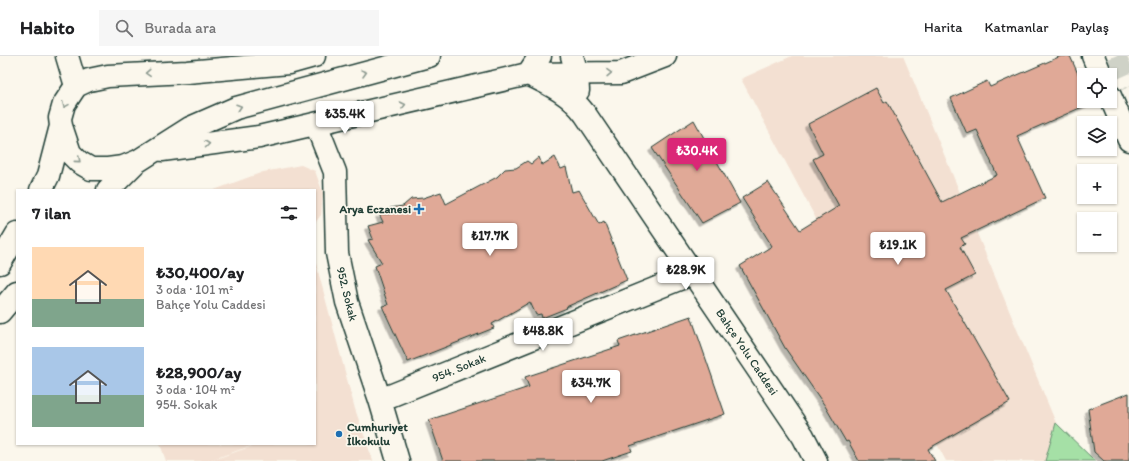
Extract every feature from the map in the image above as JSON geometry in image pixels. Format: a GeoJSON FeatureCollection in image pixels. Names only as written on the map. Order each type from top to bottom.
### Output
{"type":"FeatureCollection","features":[{"type":"Feature","properties":{"kind":"main road"},"geometry":{"type":"LineString","coordinates":[[67,56],[76,86]]}},
{"type":"Feature","properties":{"kind":"main road"},"geometry":{"type":"LineString","coordinates":[[187,72],[209,56]]}},
{"type":"Feature","properties":{"kind":"main road"},"geometry":{"type":"LineString","coordinates":[[314,56],[289,63],[187,72],[108,76],[89,80],[76,86],[64,104],[60,118],[61,126],[70,153],[79,162],[91,170],[108,170],[123,167],[146,156],[190,128],[236,108],[429,56]]}},
{"type":"Feature","properties":{"kind":"main road"},"geometry":{"type":"LineString","coordinates":[[528,74],[540,56]]}},
{"type":"Feature","properties":{"kind":"main road"},"geometry":{"type":"LineString","coordinates":[[109,189],[146,156],[259,138],[528,74],[575,65],[621,73],[665,56]]}},
{"type":"Feature","properties":{"kind":"main road"},"geometry":{"type":"LineString","coordinates":[[1093,56],[1098,68]]}},
{"type":"Feature","properties":{"kind":"main road","name":"Bahçe Yolu Caddesi"},"geometry":{"type":"LineString","coordinates":[[575,65],[580,106]]}},
{"type":"Feature","properties":{"kind":"main road","name":"Bahçe Yolu Caddesi"},"geometry":{"type":"LineString","coordinates":[[528,74],[554,86],[580,106],[803,436],[816,461]]}},
{"type":"Feature","properties":{"kind":"main road"},"geometry":{"type":"LineString","coordinates":[[1115,108],[1129,140]]}},
{"type":"Feature","properties":{"kind":"main road","name":"952. Sokak"},"geometry":{"type":"LineString","coordinates":[[316,124],[335,172],[337,252],[346,302],[380,400],[398,461]]}},
{"type":"Feature","properties":{"kind":"main road"},"geometry":{"type":"LineString","coordinates":[[42,189],[48,176],[61,126]]}},
{"type":"Feature","properties":{"kind":"main road"},"geometry":{"type":"LineString","coordinates":[[0,263],[16,236]]}},
{"type":"Feature","properties":{"kind":"main road","name":"954. Sokak"},"geometry":{"type":"LineString","coordinates":[[380,400],[694,273]]}},
{"type":"Feature","properties":{"kind":"main road"},"geometry":{"type":"LineString","coordinates":[[0,312],[16,293]]}},
{"type":"Feature","properties":{"kind":"shaded area"},"geometry":{"type":"Polygon","coordinates":[[[792,56],[903,56],[1056,423],[1045,461],[946,461],[741,79],[792,56]]]}},
{"type":"Feature","properties":{"kind":"shaded area"},"geometry":{"type":"Polygon","coordinates":[[[301,165],[315,171],[323,193],[321,215],[316,222],[316,189],[217,189],[263,172],[301,165]]]}},
{"type":"Feature","properties":{"kind":"shaded area"},"geometry":{"type":"Polygon","coordinates":[[[316,264],[355,409],[373,461],[210,461],[255,445],[316,445],[316,264]]]}},
{"type":"Feature","properties":{"kind":"shaded area"},"geometry":{"type":"Polygon","coordinates":[[[160,445],[253,445],[208,461],[166,461],[160,445]]]}},
{"type":"Feature","properties":{"kind":"green space"},"geometry":{"type":"Polygon","coordinates":[[[1056,423],[1095,461],[1045,461],[1056,423]]]}},
{"type":"Feature","properties":{"kind":"building"},"geometry":{"type":"Polygon","coordinates":[[[1061,56],[1070,56],[1077,72],[1077,108],[1080,108],[1017,136],[1045,198],[961,238],[965,244],[960,247],[975,275],[946,290],[1010,402],[928,449],[935,461],[859,461],[848,441],[846,442],[825,406],[785,348],[740,266],[772,246],[742,198],[768,182],[800,230],[839,206],[813,159],[823,154],[808,124],[876,88],[884,103],[887,101],[942,202],[997,175],[977,130],[967,134],[951,98],[987,81],[990,87],[1061,56]]]}},
{"type":"Feature","properties":{"kind":"building"},"geometry":{"type":"Polygon","coordinates":[[[694,120],[740,203],[702,223],[652,148],[694,120]]]}},
{"type":"Feature","properties":{"kind":"building"},"geometry":{"type":"Polygon","coordinates":[[[539,157],[542,165],[555,157],[561,169],[566,167],[572,192],[579,190],[599,225],[604,222],[627,280],[542,318],[541,314],[536,315],[530,302],[492,324],[494,328],[408,362],[382,306],[388,305],[375,266],[382,263],[368,240],[373,239],[368,226],[383,222],[379,214],[390,214],[390,208],[403,206],[411,199],[423,198],[441,192],[446,204],[497,177],[505,169],[516,168],[527,161],[531,164],[539,157]]]}},
{"type":"Feature","properties":{"kind":"building"},"geometry":{"type":"Polygon","coordinates":[[[691,316],[725,414],[630,446],[632,451],[602,461],[443,461],[429,420],[529,387],[525,377],[620,346],[618,341],[691,316]]]}},
{"type":"Feature","properties":{"kind":"building"},"geometry":{"type":"Polygon","coordinates":[[[1129,393],[1129,461],[1104,461],[1094,452],[1088,409],[1129,393]]]}},
{"type":"Feature","properties":{"kind":"tunnel"},"geometry":{"type":"LineString","coordinates":[[1115,56],[1129,87]]}},
{"type":"Feature","properties":{"kind":"place","name":"Arya Eczanesi"},"geometry":{"type":"Point","coordinates":[419,209]}},
{"type":"Feature","properties":{"kind":"place","name":"Cumhuriyet İlkokulu"},"geometry":{"type":"Point","coordinates":[339,434]}}]}
